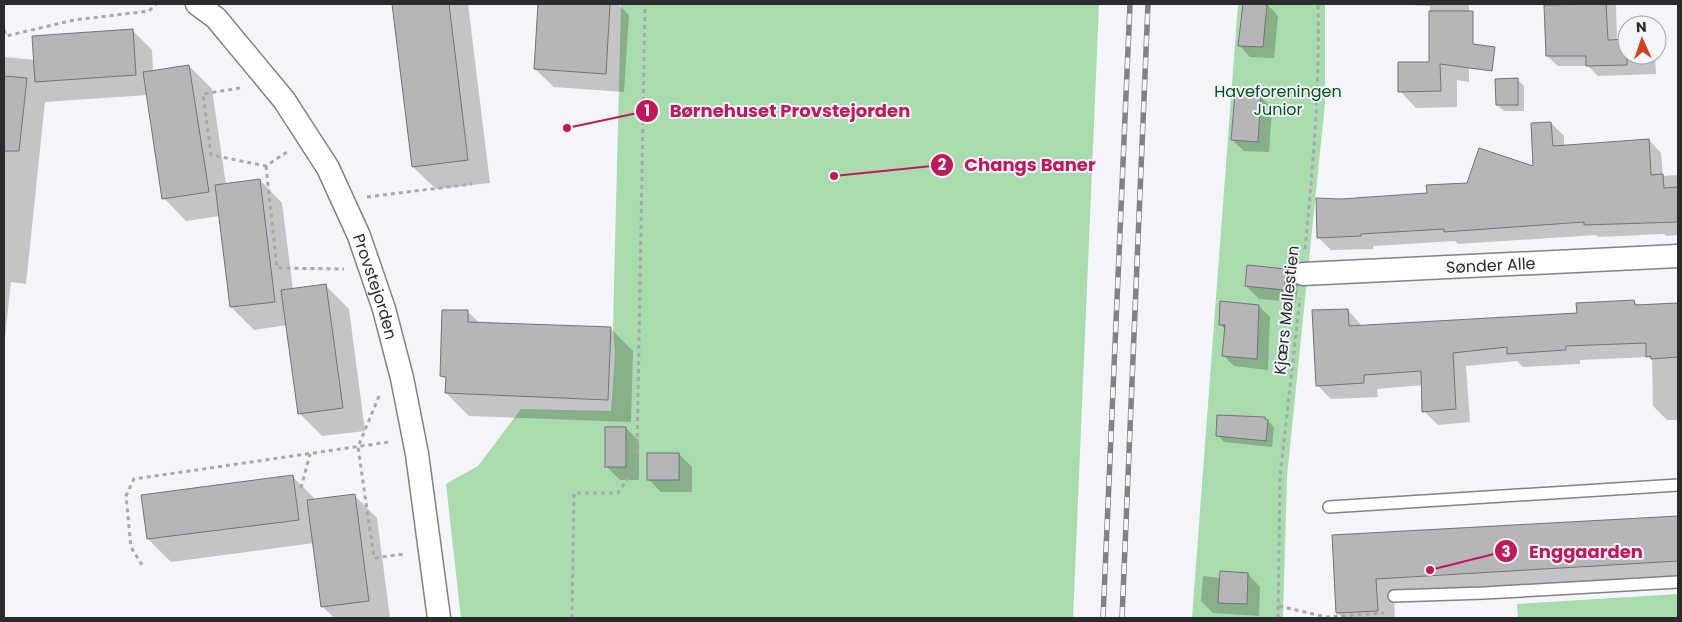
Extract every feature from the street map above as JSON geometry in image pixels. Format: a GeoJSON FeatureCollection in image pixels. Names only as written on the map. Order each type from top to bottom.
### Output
{"type":"FeatureCollection","features":[{"type":"Feature","properties":{"kind":"street","name":"Provstejorden"},"geometry":{"type":"LineString","coordinates":[[197,4],[216,18],[284,100],[328,168],[359,236],[386,318],[402,378],[414,439],[439,618]]}},
{"type":"Feature","properties":{"kind":"street","name":"Sønder Alle"},"geometry":{"type":"LineString","coordinates":[[1303,274],[1678,256]]}},
{"type":"Feature","properties":{"kind":"lane"},"geometry":{"type":"LineString","coordinates":[[1329,507],[1678,485]]}},
{"type":"Feature","properties":{"kind":"lane"},"geometry":{"type":"LineString","coordinates":[[1394,596],[1678,582]]}},
{"type":"Feature","properties":{"kind":"path"},"geometry":{"type":"LineString","coordinates":[[4,30],[5,36],[74,20],[148,11],[156,4]]}},
{"type":"Feature","properties":{"kind":"path"},"geometry":{"type":"LineString","coordinates":[[637,453],[645,4]]}},
{"type":"Feature","properties":{"kind":"path","name":"Kjærs Møllestien"},"geometry":{"type":"LineString","coordinates":[[1278,618],[1280,477],[1315,148],[1319,42],[1318,4]]}},
{"type":"Feature","properties":{"kind":"path"},"geometry":{"type":"LineString","coordinates":[[270,83],[203,94],[211,155],[266,166],[277,268],[370,269]]}},
{"type":"Feature","properties":{"kind":"path"},"geometry":{"type":"LineString","coordinates":[[342,200],[472,184]]}},
{"type":"Feature","properties":{"kind":"path"},"geometry":{"type":"LineString","coordinates":[[381,392],[358,447],[374,558],[430,551]]}},
{"type":"Feature","properties":{"kind":"path"},"geometry":{"type":"LineString","coordinates":[[142,565],[131,547],[126,496],[134,479],[414,439]]}},
{"type":"Feature","properties":{"kind":"path"},"geometry":{"type":"LineString","coordinates":[[301,488],[310,454]]}},
{"type":"Feature","properties":{"kind":"path"},"geometry":{"type":"LineString","coordinates":[[572,618],[574,493],[618,494],[636,467]]}},
{"type":"Feature","properties":{"kind":"path"},"geometry":{"type":"LineString","coordinates":[[1279,606],[1326,617],[1378,614],[1386,613],[1394,596]]}},
{"type":"Feature","properties":{"kind":"green space"},"geometry":{"type":"Polygon","coordinates":[[[621,4],[1099,4],[1073,618],[461,618],[446,484],[478,466],[521,409],[611,411],[615,353],[613,327],[621,4]]]}},
{"type":"Feature","properties":{"kind":"green space","name":"Haveforeningen Junior"},"geometry":{"type":"Polygon","coordinates":[[[1238,4],[1325,4],[1325,103],[1287,476],[1283,618],[1192,618],[1238,4]]]}},
{"type":"Feature","properties":{"kind":"green space"},"geometry":{"type":"Polygon","coordinates":[[[1678,594],[1678,618],[1518,618],[1517,604],[1678,594]]]}},
{"type":"Feature","properties":{"kind":"building"},"geometry":{"type":"Polygon","coordinates":[[[392,4],[449,4],[468,160],[412,167],[392,4]]]}},
{"type":"Feature","properties":{"kind":"building"},"geometry":{"type":"Polygon","coordinates":[[[538,4],[610,4],[606,74],[534,69],[538,4]]]}},
{"type":"Feature","properties":{"kind":"building"},"geometry":{"type":"Polygon","coordinates":[[[1243,4],[1267,4],[1263,47],[1238,46],[1243,4]]]}},
{"type":"Feature","properties":{"kind":"building"},"geometry":{"type":"Polygon","coordinates":[[[1606,4],[1608,40],[1617,40],[1617,65],[1627,65],[1586,66],[1586,56],[1546,56],[1544,5],[1606,4]]]}},
{"type":"Feature","properties":{"kind":"building"},"geometry":{"type":"Polygon","coordinates":[[[1429,11],[1473,11],[1473,44],[1495,47],[1492,71],[1440,64],[1441,91],[1398,92],[1398,62],[1429,62],[1429,11]]]}},
{"type":"Feature","properties":{"kind":"building"},"geometry":{"type":"Polygon","coordinates":[[[133,29],[136,75],[35,82],[32,36],[133,29]]]}},
{"type":"Feature","properties":{"kind":"building"},"geometry":{"type":"Polygon","coordinates":[[[189,65],[209,192],[162,199],[143,72],[189,65]]]}},
{"type":"Feature","properties":{"kind":"building"},"geometry":{"type":"Polygon","coordinates":[[[4,76],[27,78],[19,151],[4,151],[4,76]]]}},
{"type":"Feature","properties":{"kind":"building"},"geometry":{"type":"Polygon","coordinates":[[[1518,78],[1518,105],[1496,105],[1495,79],[1518,78]]]}},
{"type":"Feature","properties":{"kind":"building"},"geometry":{"type":"Polygon","coordinates":[[[1235,95],[1261,95],[1258,142],[1231,140],[1235,95]]]}},
{"type":"Feature","properties":{"kind":"building"},"geometry":{"type":"Polygon","coordinates":[[[1551,122],[1553,146],[1649,139],[1651,175],[1663,174],[1664,188],[1678,187],[1678,222],[1584,225],[1584,222],[1444,232],[1444,229],[1317,238],[1316,198],[1341,199],[1427,193],[1426,185],[1467,183],[1479,148],[1533,166],[1531,123],[1551,122]]]}},
{"type":"Feature","properties":{"kind":"building"},"geometry":{"type":"Polygon","coordinates":[[[260,179],[275,302],[230,307],[215,185],[260,179]]]}},
{"type":"Feature","properties":{"kind":"building"},"geometry":{"type":"Polygon","coordinates":[[[1247,265],[1286,269],[1284,290],[1245,286],[1247,265]]]}},
{"type":"Feature","properties":{"kind":"building"},"geometry":{"type":"Polygon","coordinates":[[[326,284],[343,408],[298,414],[281,290],[326,284]]]}},
{"type":"Feature","properties":{"kind":"building"},"geometry":{"type":"Polygon","coordinates":[[[1634,300],[1635,305],[1678,303],[1678,357],[1651,359],[1651,356],[1646,357],[1646,343],[1566,346],[1566,350],[1507,354],[1507,347],[1453,353],[1456,409],[1422,412],[1421,371],[1364,375],[1364,383],[1316,386],[1312,310],[1348,309],[1349,326],[1577,313],[1576,303],[1634,300]]]}},
{"type":"Feature","properties":{"kind":"building"},"geometry":{"type":"Polygon","coordinates":[[[1220,301],[1259,305],[1257,359],[1222,356],[1225,325],[1219,325],[1220,301]]]}},
{"type":"Feature","properties":{"kind":"building"},"geometry":{"type":"Polygon","coordinates":[[[442,310],[468,310],[468,322],[611,327],[608,400],[445,393],[446,377],[440,376],[442,310]]]}},
{"type":"Feature","properties":{"kind":"building"},"geometry":{"type":"Polygon","coordinates":[[[1217,415],[1265,417],[1268,420],[1266,441],[1216,436],[1217,415]]]}},
{"type":"Feature","properties":{"kind":"building"},"geometry":{"type":"Polygon","coordinates":[[[605,427],[626,427],[626,467],[605,467],[605,427]]]}},
{"type":"Feature","properties":{"kind":"building"},"geometry":{"type":"Polygon","coordinates":[[[647,453],[679,453],[679,480],[647,480],[647,453]]]}},
{"type":"Feature","properties":{"kind":"building"},"geometry":{"type":"Polygon","coordinates":[[[293,475],[299,520],[147,539],[141,495],[293,475]]]}},
{"type":"Feature","properties":{"kind":"building"},"geometry":{"type":"Polygon","coordinates":[[[355,494],[369,601],[321,607],[307,500],[355,494]]]}},
{"type":"Feature","properties":{"kind":"building"},"geometry":{"type":"Polygon","coordinates":[[[1678,516],[1678,561],[1376,579],[1378,611],[1336,613],[1332,535],[1678,516]]]}},
{"type":"Feature","properties":{"kind":"building"},"geometry":{"type":"Polygon","coordinates":[[[1220,571],[1248,573],[1247,604],[1218,603],[1220,571]]]}},
{"type":"Feature","properties":{"kind":"railway"},"geometry":{"type":"LineString","coordinates":[[1103,618],[1130,4]]}},
{"type":"Feature","properties":{"kind":"railway"},"geometry":{"type":"LineString","coordinates":[[1122,618],[1148,4]]}},
{"type":"Feature","properties":{"kind":"place","name":"Børnehuset Provstejorden"},"geometry":{"type":"Point","coordinates":[567,128]}},
{"type":"Feature","properties":{"kind":"place","name":"Changs Baner"},"geometry":{"type":"Point","coordinates":[834,176]}},
{"type":"Feature","properties":{"kind":"place","name":"Enggaarden"},"geometry":{"type":"Point","coordinates":[1430,570]}}]}
